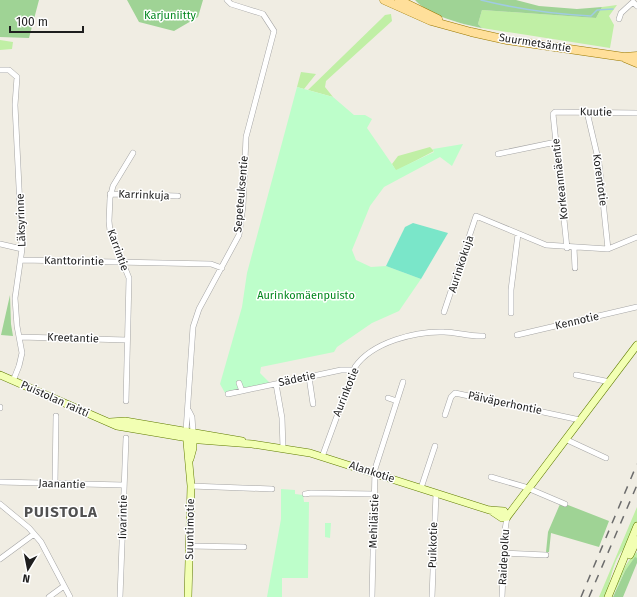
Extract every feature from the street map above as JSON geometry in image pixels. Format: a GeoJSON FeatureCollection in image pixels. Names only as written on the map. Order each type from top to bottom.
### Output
{"type":"FeatureCollection","features":[{"type":"Feature","properties":{"kind":"main road","name":"Suurmetsäntie"},"geometry":{"type":"LineString","coordinates":[[384,0],[401,2],[446,24],[507,40],[624,57],[637,56]]}},
{"type":"Feature","properties":{"kind":"main road","name":"Suurmetsäntie"},"geometry":{"type":"LineString","coordinates":[[624,57],[637,63]]}},
{"type":"Feature","properties":{"kind":"street","name":"Sepeteuksentie"},"geometry":{"type":"LineString","coordinates":[[190,434],[192,417],[189,411],[193,327],[199,309],[236,241],[241,228],[246,137],[274,31],[264,14],[232,4],[227,0]]}},
{"type":"Feature","properties":{"kind":"street"},"geometry":{"type":"LineString","coordinates":[[620,19],[621,13],[634,2]]}},
{"type":"Feature","properties":{"kind":"street","name":"Läksyrinne"},"geometry":{"type":"LineString","coordinates":[[0,70],[9,70],[17,77],[15,105],[22,260],[15,298],[17,326],[20,337],[21,360],[13,381]]}},
{"type":"Feature","properties":{"kind":"street","name":"Kuutie"},"geometry":{"type":"LineString","coordinates":[[555,112],[637,113]]}},
{"type":"Feature","properties":{"kind":"street","name":"Korkeanmäentie"},"geometry":{"type":"LineString","coordinates":[[555,112],[553,114],[567,248]]}},
{"type":"Feature","properties":{"kind":"street","name":"Korentotie"},"geometry":{"type":"LineString","coordinates":[[587,112],[599,163],[608,249]]}},
{"type":"Feature","properties":{"kind":"street"},"geometry":{"type":"LineString","coordinates":[[498,154],[556,142]]}},
{"type":"Feature","properties":{"kind":"street","name":"Karrintie"},"geometry":{"type":"LineString","coordinates":[[126,401],[129,278],[109,227],[110,194],[113,186],[133,153]]}},
{"type":"Feature","properties":{"kind":"street","name":"Karrinkuja"},"geometry":{"type":"LineString","coordinates":[[110,194],[178,196]]}},
{"type":"Feature","properties":{"kind":"street","name":"Aurinkokuja"},"geometry":{"type":"LineString","coordinates":[[444,312],[476,216],[518,234]]}},
{"type":"Feature","properties":{"kind":"street"},"geometry":{"type":"LineString","coordinates":[[511,313],[511,290],[518,234],[538,243],[567,248],[608,249],[637,237]]}},
{"type":"Feature","properties":{"kind":"street"},"geometry":{"type":"LineString","coordinates":[[0,244],[22,249]]}},
{"type":"Feature","properties":{"kind":"street"},"geometry":{"type":"LineString","coordinates":[[574,248],[575,268]]}},
{"type":"Feature","properties":{"kind":"street","name":"Kanttorintie"},"geometry":{"type":"LineString","coordinates":[[22,260],[211,264],[222,268]]}},
{"type":"Feature","properties":{"kind":"street","name":"Kennotie"},"geometry":{"type":"LineString","coordinates":[[517,336],[637,307]]}},
{"type":"Feature","properties":{"kind":"street","name":"Aurinkotie"},"geometry":{"type":"LineString","coordinates":[[322,456],[353,370],[358,361],[371,352],[393,341],[411,335],[443,332],[483,336]]}},
{"type":"Feature","properties":{"kind":"street","name":"Kreetantie"},"geometry":{"type":"LineString","coordinates":[[20,337],[127,340]]}},
{"type":"Feature","properties":{"kind":"street"},"geometry":{"type":"LineString","coordinates":[[507,516],[637,345]]}},
{"type":"Feature","properties":{"kind":"street","name":"Sädetie"},"geometry":{"type":"LineString","coordinates":[[228,394],[348,369],[353,370]]}},
{"type":"Feature","properties":{"kind":"street","name":"Puistolan raitti"},"geometry":{"type":"LineString","coordinates":[[0,375],[82,412],[110,422],[125,421],[190,434]]}},
{"type":"Feature","properties":{"kind":"street"},"geometry":{"type":"LineString","coordinates":[[576,375],[610,382]]}},
{"type":"Feature","properties":{"kind":"street"},"geometry":{"type":"LineString","coordinates":[[309,377],[313,404]]}},
{"type":"Feature","properties":{"kind":"street","name":"Mehiläistie"},"geometry":{"type":"LineString","coordinates":[[372,597],[375,473],[402,382]]}},
{"type":"Feature","properties":{"kind":"street"},"geometry":{"type":"LineString","coordinates":[[239,383],[242,391]]}},
{"type":"Feature","properties":{"kind":"street"},"geometry":{"type":"LineString","coordinates":[[276,384],[282,424],[283,448]]}},
{"type":"Feature","properties":{"kind":"street","name":"Päiväperhontie"},"geometry":{"type":"LineString","coordinates":[[445,415],[451,397],[455,393],[580,420]]}},
{"type":"Feature","properties":{"kind":"street"},"geometry":{"type":"LineString","coordinates":[[388,398],[397,401]]}},
{"type":"Feature","properties":{"kind":"street"},"geometry":{"type":"LineString","coordinates":[[55,484],[56,416]]}},
{"type":"Feature","properties":{"kind":"street","name":"Alankotie"},"geometry":{"type":"LineString","coordinates":[[190,434],[240,440],[252,444],[283,448],[322,456],[489,510],[504,512],[507,516]]}},
{"type":"Feature","properties":{"kind":"street","name":"Suuntimotie"},"geometry":{"type":"LineString","coordinates":[[188,597],[191,486],[190,434]]}},
{"type":"Feature","properties":{"kind":"street","name":"Iivarintie"},"geometry":{"type":"LineString","coordinates":[[120,597],[126,438]]}},
{"type":"Feature","properties":{"kind":"street"},"geometry":{"type":"LineString","coordinates":[[565,440],[606,458]]}},
{"type":"Feature","properties":{"kind":"street"},"geometry":{"type":"LineString","coordinates":[[421,488],[435,446]]}},
{"type":"Feature","properties":{"kind":"street"},"geometry":{"type":"LineString","coordinates":[[491,477],[528,488],[565,504]]}},
{"type":"Feature","properties":{"kind":"street"},"geometry":{"type":"LineString","coordinates":[[239,481],[239,488]]}},
{"type":"Feature","properties":{"kind":"street","name":"Jaanantie"},"geometry":{"type":"LineString","coordinates":[[0,482],[124,485]]}},
{"type":"Feature","properties":{"kind":"street"},"geometry":{"type":"LineString","coordinates":[[191,486],[272,489]]}},
{"type":"Feature","properties":{"kind":"street","name":"Puikkotie"},"geometry":{"type":"LineString","coordinates":[[432,597],[436,493]]}},
{"type":"Feature","properties":{"kind":"street"},"geometry":{"type":"LineString","coordinates":[[305,494],[374,494]]}},
{"type":"Feature","properties":{"kind":"street"},"geometry":{"type":"LineString","coordinates":[[0,504],[34,534],[44,548],[70,597]]}},
{"type":"Feature","properties":{"kind":"street","name":"Raidepolku"},"geometry":{"type":"LineString","coordinates":[[502,597],[507,516]]}},
{"type":"Feature","properties":{"kind":"street"},"geometry":{"type":"LineString","coordinates":[[608,597],[619,572],[635,543],[637,526]]}},
{"type":"Feature","properties":{"kind":"street"},"geometry":{"type":"LineString","coordinates":[[0,559],[34,534]]}},
{"type":"Feature","properties":{"kind":"street"},"geometry":{"type":"LineString","coordinates":[[189,546],[244,548]]}},
{"type":"Feature","properties":{"kind":"street"},"geometry":{"type":"LineString","coordinates":[[504,553],[546,555]]}},
{"type":"Feature","properties":{"kind":"street"},"geometry":{"type":"LineString","coordinates":[[49,597],[64,586]]}},
{"type":"Feature","properties":{"kind":"green space"},"geometry":{"type":"Polygon","coordinates":[[[0,0],[39,0],[29,38],[0,37],[0,0]]]}},
{"type":"Feature","properties":{"kind":"green space","name":"Karjuniitty"},"geometry":{"type":"Polygon","coordinates":[[[127,0],[203,0],[198,17],[174,31],[139,22],[127,0]]]}},
{"type":"Feature","properties":{"kind":"green space"},"geometry":{"type":"Polygon","coordinates":[[[415,0],[516,0],[539,6],[577,9],[602,7],[596,18],[482,10],[478,24],[482,28],[456,22],[437,15],[421,6],[415,0]]]}},
{"type":"Feature","properties":{"kind":"green space"},"geometry":{"type":"Polygon","coordinates":[[[617,5],[609,16],[614,25],[610,48],[482,28],[478,24],[482,10],[596,18],[602,7],[617,5]]]}},
{"type":"Feature","properties":{"kind":"green space"},"geometry":{"type":"Polygon","coordinates":[[[391,14],[392,21],[326,81],[325,87],[333,97],[308,90],[385,15],[391,14]]]}},
{"type":"Feature","properties":{"kind":"green space"},"geometry":{"type":"Polygon","coordinates":[[[0,40],[13,42],[12,49],[0,50],[0,40]]]}},
{"type":"Feature","properties":{"kind":"green space"},"geometry":{"type":"Polygon","coordinates":[[[301,72],[316,74],[304,89],[297,87],[301,72]]]}},
{"type":"Feature","properties":{"kind":"green space","name":"Aurinkomäenpuisto"},"geometry":{"type":"Polygon","coordinates":[[[297,87],[333,97],[354,115],[365,115],[372,119],[367,128],[396,170],[434,152],[433,149],[463,144],[452,166],[440,157],[384,187],[370,206],[352,250],[356,260],[371,267],[386,266],[421,279],[399,311],[372,323],[337,347],[334,352],[261,367],[260,373],[270,383],[246,388],[243,387],[241,382],[238,382],[238,389],[225,393],[220,384],[242,307],[247,273],[297,87]]]}},
{"type":"Feature","properties":{"kind":"green space"},"geometry":{"type":"Polygon","coordinates":[[[430,147],[434,151],[396,171],[392,164],[398,156],[430,147]]]}},
{"type":"Feature","properties":{"kind":"green space"},"geometry":{"type":"Polygon","coordinates":[[[413,223],[448,233],[421,279],[386,266],[405,227],[413,223]]]}},
{"type":"Feature","properties":{"kind":"green space"},"geometry":{"type":"Polygon","coordinates":[[[10,295],[11,324],[13,336],[1,335],[10,295]]]}},
{"type":"Feature","properties":{"kind":"green space"},"geometry":{"type":"Polygon","coordinates":[[[281,489],[295,490],[295,494],[303,495],[304,502],[309,502],[308,578],[282,578],[282,597],[267,597],[281,519],[281,489]]]}},
{"type":"Feature","properties":{"kind":"green space"},"geometry":{"type":"Polygon","coordinates":[[[560,504],[568,505],[609,521],[599,547],[551,533],[549,552],[546,552],[548,532],[560,504]]]}},
{"type":"Feature","properties":{"kind":"green space"},"geometry":{"type":"Polygon","coordinates":[[[637,507],[637,521],[627,546],[622,550],[615,562],[605,597],[599,597],[637,507]]]}},
{"type":"Feature","properties":{"kind":"green space"},"geometry":{"type":"Polygon","coordinates":[[[325,523],[331,523],[330,538],[325,537],[325,523]]]}},
{"type":"Feature","properties":{"kind":"green space"},"geometry":{"type":"Polygon","coordinates":[[[637,552],[637,558],[625,571],[612,597],[628,561],[637,552]]]}},
{"type":"Feature","properties":{"kind":"green space"},"geometry":{"type":"Polygon","coordinates":[[[635,557],[637,558],[637,563],[623,597],[613,597],[625,571],[635,557]]]}},
{"type":"Feature","properties":{"kind":"waterway"},"geometry":{"type":"LineString","coordinates":[[481,0],[549,12],[591,16],[597,10],[613,9]]}},
{"type":"Feature","properties":{"kind":"railway"},"geometry":{"type":"LineString","coordinates":[[581,597],[637,464]]}},
{"type":"Feature","properties":{"kind":"railway"},"geometry":{"type":"LineString","coordinates":[[589,597],[637,485]]}},
{"type":"Feature","properties":{"kind":"district","name":"PUISTOLA"},"geometry":{"type":"Point","coordinates":[61,512]}}]}
